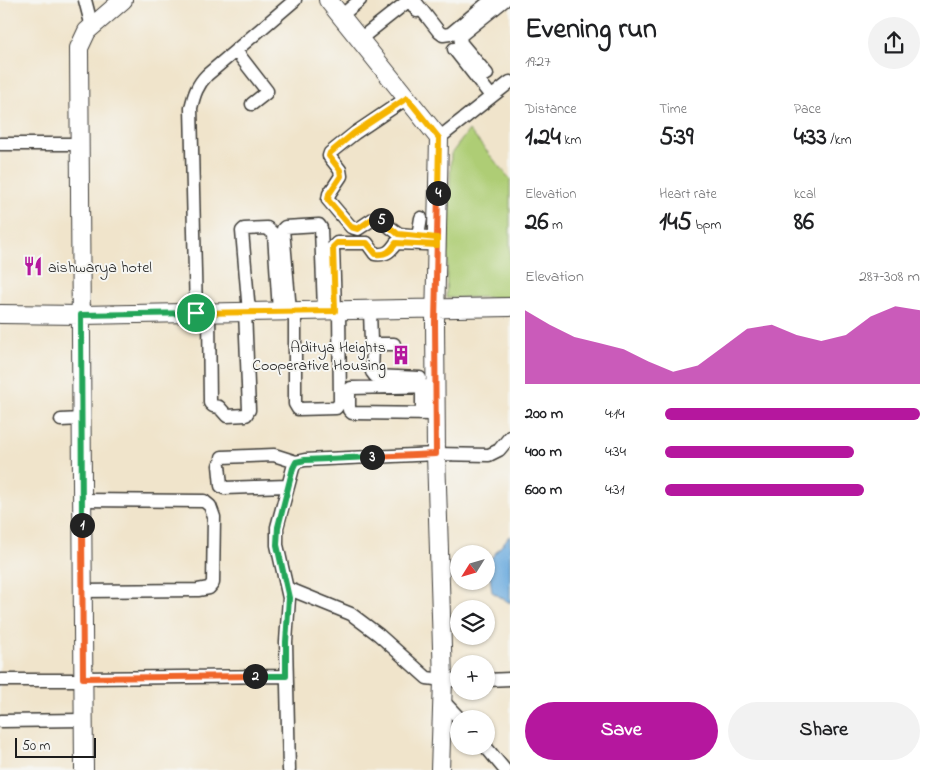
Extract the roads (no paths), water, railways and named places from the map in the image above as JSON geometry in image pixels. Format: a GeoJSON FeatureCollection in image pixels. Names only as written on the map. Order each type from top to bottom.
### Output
{"type":"FeatureCollection","features":[{"type":"Feature","properties":{"kind":"street"},"geometry":{"type":"LineString","coordinates":[[85,0],[92,26]]}},
{"type":"Feature","properties":{"kind":"street"},"geometry":{"type":"LineString","coordinates":[[84,770],[79,48],[84,36],[92,26],[123,0]]}},
{"type":"Feature","properties":{"kind":"street"},"geometry":{"type":"LineString","coordinates":[[288,311],[274,234],[267,228],[242,230],[247,312],[249,410],[246,415],[227,416],[218,407],[210,403],[191,108],[196,89],[201,81],[295,0]]}},
{"type":"Feature","properties":{"kind":"street"},"geometry":{"type":"LineString","coordinates":[[336,9],[353,0]]}},
{"type":"Feature","properties":{"kind":"street"},"geometry":{"type":"LineString","coordinates":[[336,9],[360,0]]}},
{"type":"Feature","properties":{"kind":"street"},"geometry":{"type":"LineString","coordinates":[[358,37],[400,0]]}},
{"type":"Feature","properties":{"kind":"street"},"geometry":{"type":"LineString","coordinates":[[414,0],[439,32],[446,36],[491,0]]}},
{"type":"Feature","properties":{"kind":"street"},"geometry":{"type":"LineString","coordinates":[[487,74],[461,43],[460,36],[504,0]]}},
{"type":"Feature","properties":{"kind":"street"},"geometry":{"type":"LineString","coordinates":[[358,37],[408,1],[411,2],[426,22]]}},
{"type":"Feature","properties":{"kind":"street"},"geometry":{"type":"LineString","coordinates":[[336,9],[439,138],[435,308],[429,414],[436,454],[450,665]]}},
{"type":"Feature","properties":{"kind":"street"},"geometry":{"type":"LineString","coordinates":[[454,49],[491,96]]}},
{"type":"Feature","properties":{"kind":"street"},"geometry":{"type":"LineString","coordinates":[[236,51],[266,91],[266,94],[252,104]]}},
{"type":"Feature","properties":{"kind":"street"},"geometry":{"type":"LineString","coordinates":[[439,138],[510,82]]}},
{"type":"Feature","properties":{"kind":"street"},"geometry":{"type":"LineString","coordinates":[[407,98],[364,131],[330,153],[329,156],[340,170],[341,176],[329,194],[328,200],[351,227],[358,229],[372,219],[378,218],[398,234],[418,236],[437,241]]}},
{"type":"Feature","properties":{"kind":"street"},"geometry":{"type":"LineString","coordinates":[[0,144],[80,144]]}},
{"type":"Feature","properties":{"kind":"street"},"geometry":{"type":"LineString","coordinates":[[418,236],[421,218]]}},
{"type":"Feature","properties":{"kind":"street"},"geometry":{"type":"LineString","coordinates":[[319,225],[321,228],[332,310],[340,403],[336,408],[298,409],[295,404],[288,311],[284,229],[286,227],[319,225]]}},
{"type":"Feature","properties":{"kind":"street"},"geometry":{"type":"LineString","coordinates":[[332,310],[333,247],[337,243],[367,243],[376,254],[382,255],[388,253],[396,243],[437,241]]}},
{"type":"Feature","properties":{"kind":"street"},"geometry":{"type":"LineString","coordinates":[[0,314],[81,315],[510,307]]}},
{"type":"Feature","properties":{"kind":"street"},"geometry":{"type":"LineString","coordinates":[[370,310],[371,342]]}},
{"type":"Feature","properties":{"kind":"street"},"geometry":{"type":"LineString","coordinates":[[394,344],[375,344],[373,346],[372,372],[375,376],[431,383]]}},
{"type":"Feature","properties":{"kind":"street"},"geometry":{"type":"LineString","coordinates":[[429,414],[352,413],[349,410],[349,390],[351,388],[431,383]]}},
{"type":"Feature","properties":{"kind":"street"},"geometry":{"type":"LineString","coordinates":[[61,420],[82,419]]}},
{"type":"Feature","properties":{"kind":"street"},"geometry":{"type":"LineString","coordinates":[[288,486],[224,488],[220,486],[220,461],[274,455],[296,462],[436,454],[489,455],[499,450],[510,437]]}},
{"type":"Feature","properties":{"kind":"street"},"geometry":{"type":"LineString","coordinates":[[285,769],[286,642],[289,598],[277,545],[277,536],[288,486],[296,462]]}},
{"type":"Feature","properties":{"kind":"street"},"geometry":{"type":"LineString","coordinates":[[82,500],[204,501],[210,506],[214,517],[213,583],[209,588],[198,590],[82,591]]}},
{"type":"Feature","properties":{"kind":"street"},"geometry":{"type":"LineString","coordinates":[[287,588],[351,614],[379,635],[427,678],[450,680]]}},
{"type":"Feature","properties":{"kind":"street"},"geometry":{"type":"LineString","coordinates":[[1,680],[286,676]]}},
{"type":"Feature","properties":{"kind":"street"},"geometry":{"type":"LineString","coordinates":[[495,680],[510,679]]}},
{"type":"Feature","properties":{"kind":"street"},"geometry":{"type":"LineString","coordinates":[[440,770],[442,700],[450,682]]}},
{"type":"Feature","properties":{"kind":"street"},"geometry":{"type":"LineString","coordinates":[[442,700],[451,710]]}},
{"type":"Feature","properties":{"kind":"street"},"geometry":{"type":"LineString","coordinates":[[3,723],[84,722]]}},
{"type":"Feature","properties":{"kind":"street"},"geometry":{"type":"LineString","coordinates":[[492,755],[505,770]]}},
{"type":"Feature","properties":{"kind":"water"},"geometry":{"type":"Polygon","coordinates":[[[510,535],[510,603],[492,592],[492,590],[495,590],[495,553],[510,535]]]}},
{"type":"Feature","properties":{"kind":"place","name":"aishwarya hotel"},"geometry":{"type":"Point","coordinates":[33,266]}},
{"type":"Feature","properties":{"kind":"place","name":"Aditya Heights Cooperative Housing"},"geometry":{"type":"Point","coordinates":[401,355]}}]}
